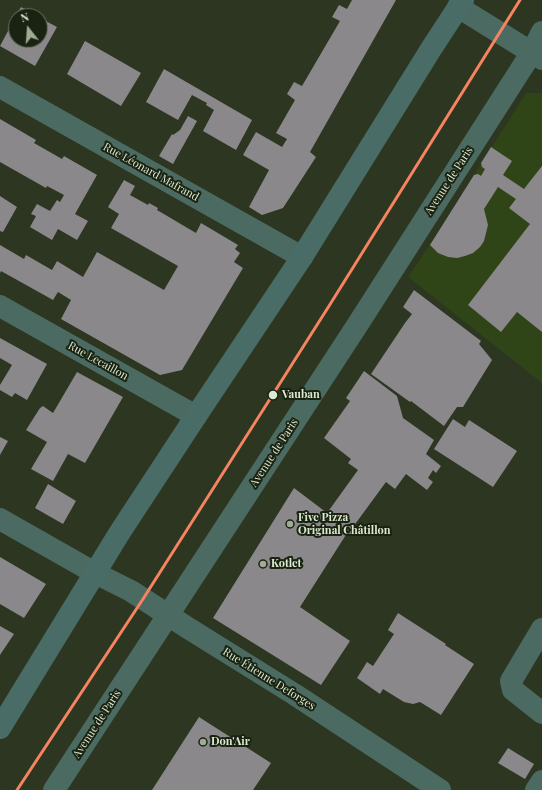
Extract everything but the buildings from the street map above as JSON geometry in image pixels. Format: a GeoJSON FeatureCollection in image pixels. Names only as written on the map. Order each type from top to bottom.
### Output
{"type":"FeatureCollection","features":[{"type":"Feature","properties":{"kind":"main road"},"geometry":{"type":"LineString","coordinates":[[0,728],[95,572],[196,416],[302,257],[461,3]]}},
{"type":"Feature","properties":{"kind":"street"},"geometry":{"type":"LineString","coordinates":[[461,3],[537,55]]}},
{"type":"Feature","properties":{"kind":"street","name":"Avenue de Paris"},"geometry":{"type":"LineString","coordinates":[[54,790],[358,324],[537,55],[542,32]]}},
{"type":"Feature","properties":{"kind":"street","name":"Rue Léonard Mafrand"},"geometry":{"type":"LineString","coordinates":[[0,87],[302,257]]}},
{"type":"Feature","properties":{"kind":"street","name":"Rue Lecaillon"},"geometry":{"type":"LineString","coordinates":[[0,306],[196,416]]}},
{"type":"Feature","properties":{"kind":"street","name":"Rue Étienne Deforges"},"geometry":{"type":"LineString","coordinates":[[0,519],[131,591],[168,616],[294,694],[440,790]]}},
{"type":"Feature","properties":{"kind":"street"},"geometry":{"type":"LineString","coordinates":[[542,629],[511,681],[513,690],[542,713]]}},
{"type":"Feature","properties":{"kind":"street"},"geometry":{"type":"LineString","coordinates":[[536,790],[542,781]]}},
{"type":"Feature","properties":{"kind":"shaded area"},"geometry":{"type":"Polygon","coordinates":[[[526,93],[542,93],[542,383],[408,277],[526,93]]]}},
{"type":"Feature","properties":{"kind":"transit line"},"geometry":{"type":"LineString","coordinates":[[17,790],[143,599],[329,306],[520,0]]}},
{"type":"Feature","properties":{"kind":"place","name":"Vauban"},"geometry":{"type":"Point","coordinates":[273,395]}},
{"type":"Feature","properties":{"kind":"place","name":"Five Pizza Original Châtillon"},"geometry":{"type":"Point","coordinates":[290,524]}},
{"type":"Feature","properties":{"kind":"place","name":"Kotlet"},"geometry":{"type":"Point","coordinates":[263,564]}},
{"type":"Feature","properties":{"kind":"place","name":"Don'Air"},"geometry":{"type":"Point","coordinates":[203,742]}}]}
